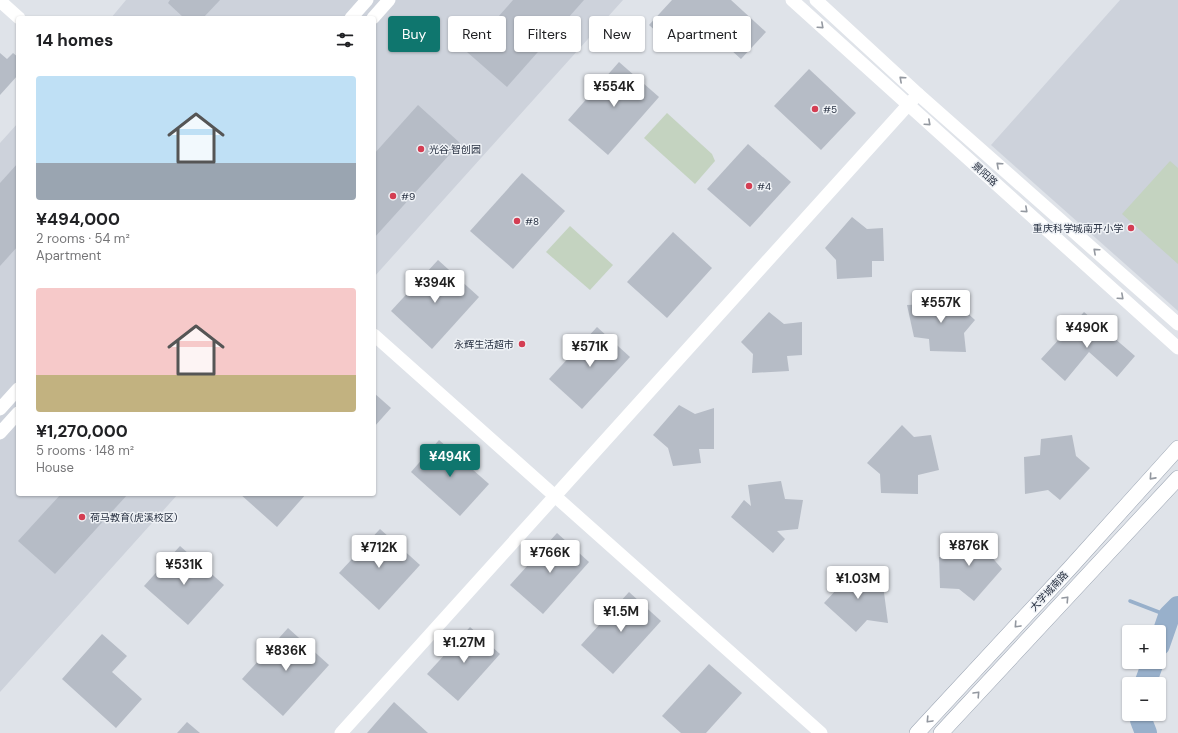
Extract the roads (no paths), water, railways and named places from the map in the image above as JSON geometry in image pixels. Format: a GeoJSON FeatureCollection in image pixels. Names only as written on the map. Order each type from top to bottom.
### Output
{"type":"FeatureCollection","features":[{"type":"Feature","properties":{"kind":"main road","name":"大学城南路"},"geometry":{"type":"LineString","coordinates":[[918,733],[1178,448]]}},
{"type":"Feature","properties":{"kind":"main road","name":"大学城南路"},"geometry":{"type":"LineString","coordinates":[[941,733],[1178,478]]}},
{"type":"Feature","properties":{"kind":"street"},"geometry":{"type":"LineString","coordinates":[[353,16],[368,0]]}},
{"type":"Feature","properties":{"kind":"street"},"geometry":{"type":"LineString","coordinates":[[375,16],[389,0]]}},
{"type":"Feature","properties":{"kind":"street","name":"景阳路"},"geometry":{"type":"LineString","coordinates":[[792,0],[1178,348]]}},
{"type":"Feature","properties":{"kind":"street","name":"景阳路"},"geometry":{"type":"LineString","coordinates":[[816,0],[918,94],[1178,324]]}},
{"type":"Feature","properties":{"kind":"street"},"geometry":{"type":"LineString","coordinates":[[0,1],[17,16]]}},
{"type":"Feature","properties":{"kind":"street"},"geometry":{"type":"LineString","coordinates":[[341,733],[918,94]]}},
{"type":"Feature","properties":{"kind":"street"},"geometry":{"type":"LineString","coordinates":[[376,337],[821,733]]}},
{"type":"Feature","properties":{"kind":"street"},"geometry":{"type":"LineString","coordinates":[[0,409],[16,392]]}},
{"type":"Feature","properties":{"kind":"street"},"geometry":{"type":"LineString","coordinates":[[0,433],[16,415]]}},
{"type":"Feature","properties":{"kind":"waterway"},"geometry":{"type":"LineString","coordinates":[[1130,601],[1169,616]]}},
{"type":"Feature","properties":{"kind":"waterway"},"geometry":{"type":"LineString","coordinates":[[1166,625],[1169,616],[1178,607]]}},
{"type":"Feature","properties":{"kind":"waterway"},"geometry":{"type":"LineString","coordinates":[[1148,677],[1150,669]]}},
{"type":"Feature","properties":{"kind":"waterway"},"geometry":{"type":"LineString","coordinates":[[1141,721],[1146,733]]}},
{"type":"Feature","properties":{"kind":"place","name":"#5"},"geometry":{"type":"Point","coordinates":[815,109]}},
{"type":"Feature","properties":{"kind":"place","name":"光谷·智创园"},"geometry":{"type":"Point","coordinates":[421,149]}},
{"type":"Feature","properties":{"kind":"place","name":"#4"},"geometry":{"type":"Point","coordinates":[749,186]}},
{"type":"Feature","properties":{"kind":"place","name":"#9"},"geometry":{"type":"Point","coordinates":[393,196]}},
{"type":"Feature","properties":{"kind":"place","name":"#8"},"geometry":{"type":"Point","coordinates":[517,221]}},
{"type":"Feature","properties":{"kind":"place","name":"重庆科学城南开小学"},"geometry":{"type":"Point","coordinates":[1131,228]}},
{"type":"Feature","properties":{"kind":"place","name":"永辉生活超市"},"geometry":{"type":"Point","coordinates":[522,344]}},
{"type":"Feature","properties":{"kind":"place","name":"荷马教育(虎溪校区)"},"geometry":{"type":"Point","coordinates":[82,517]}}]}
